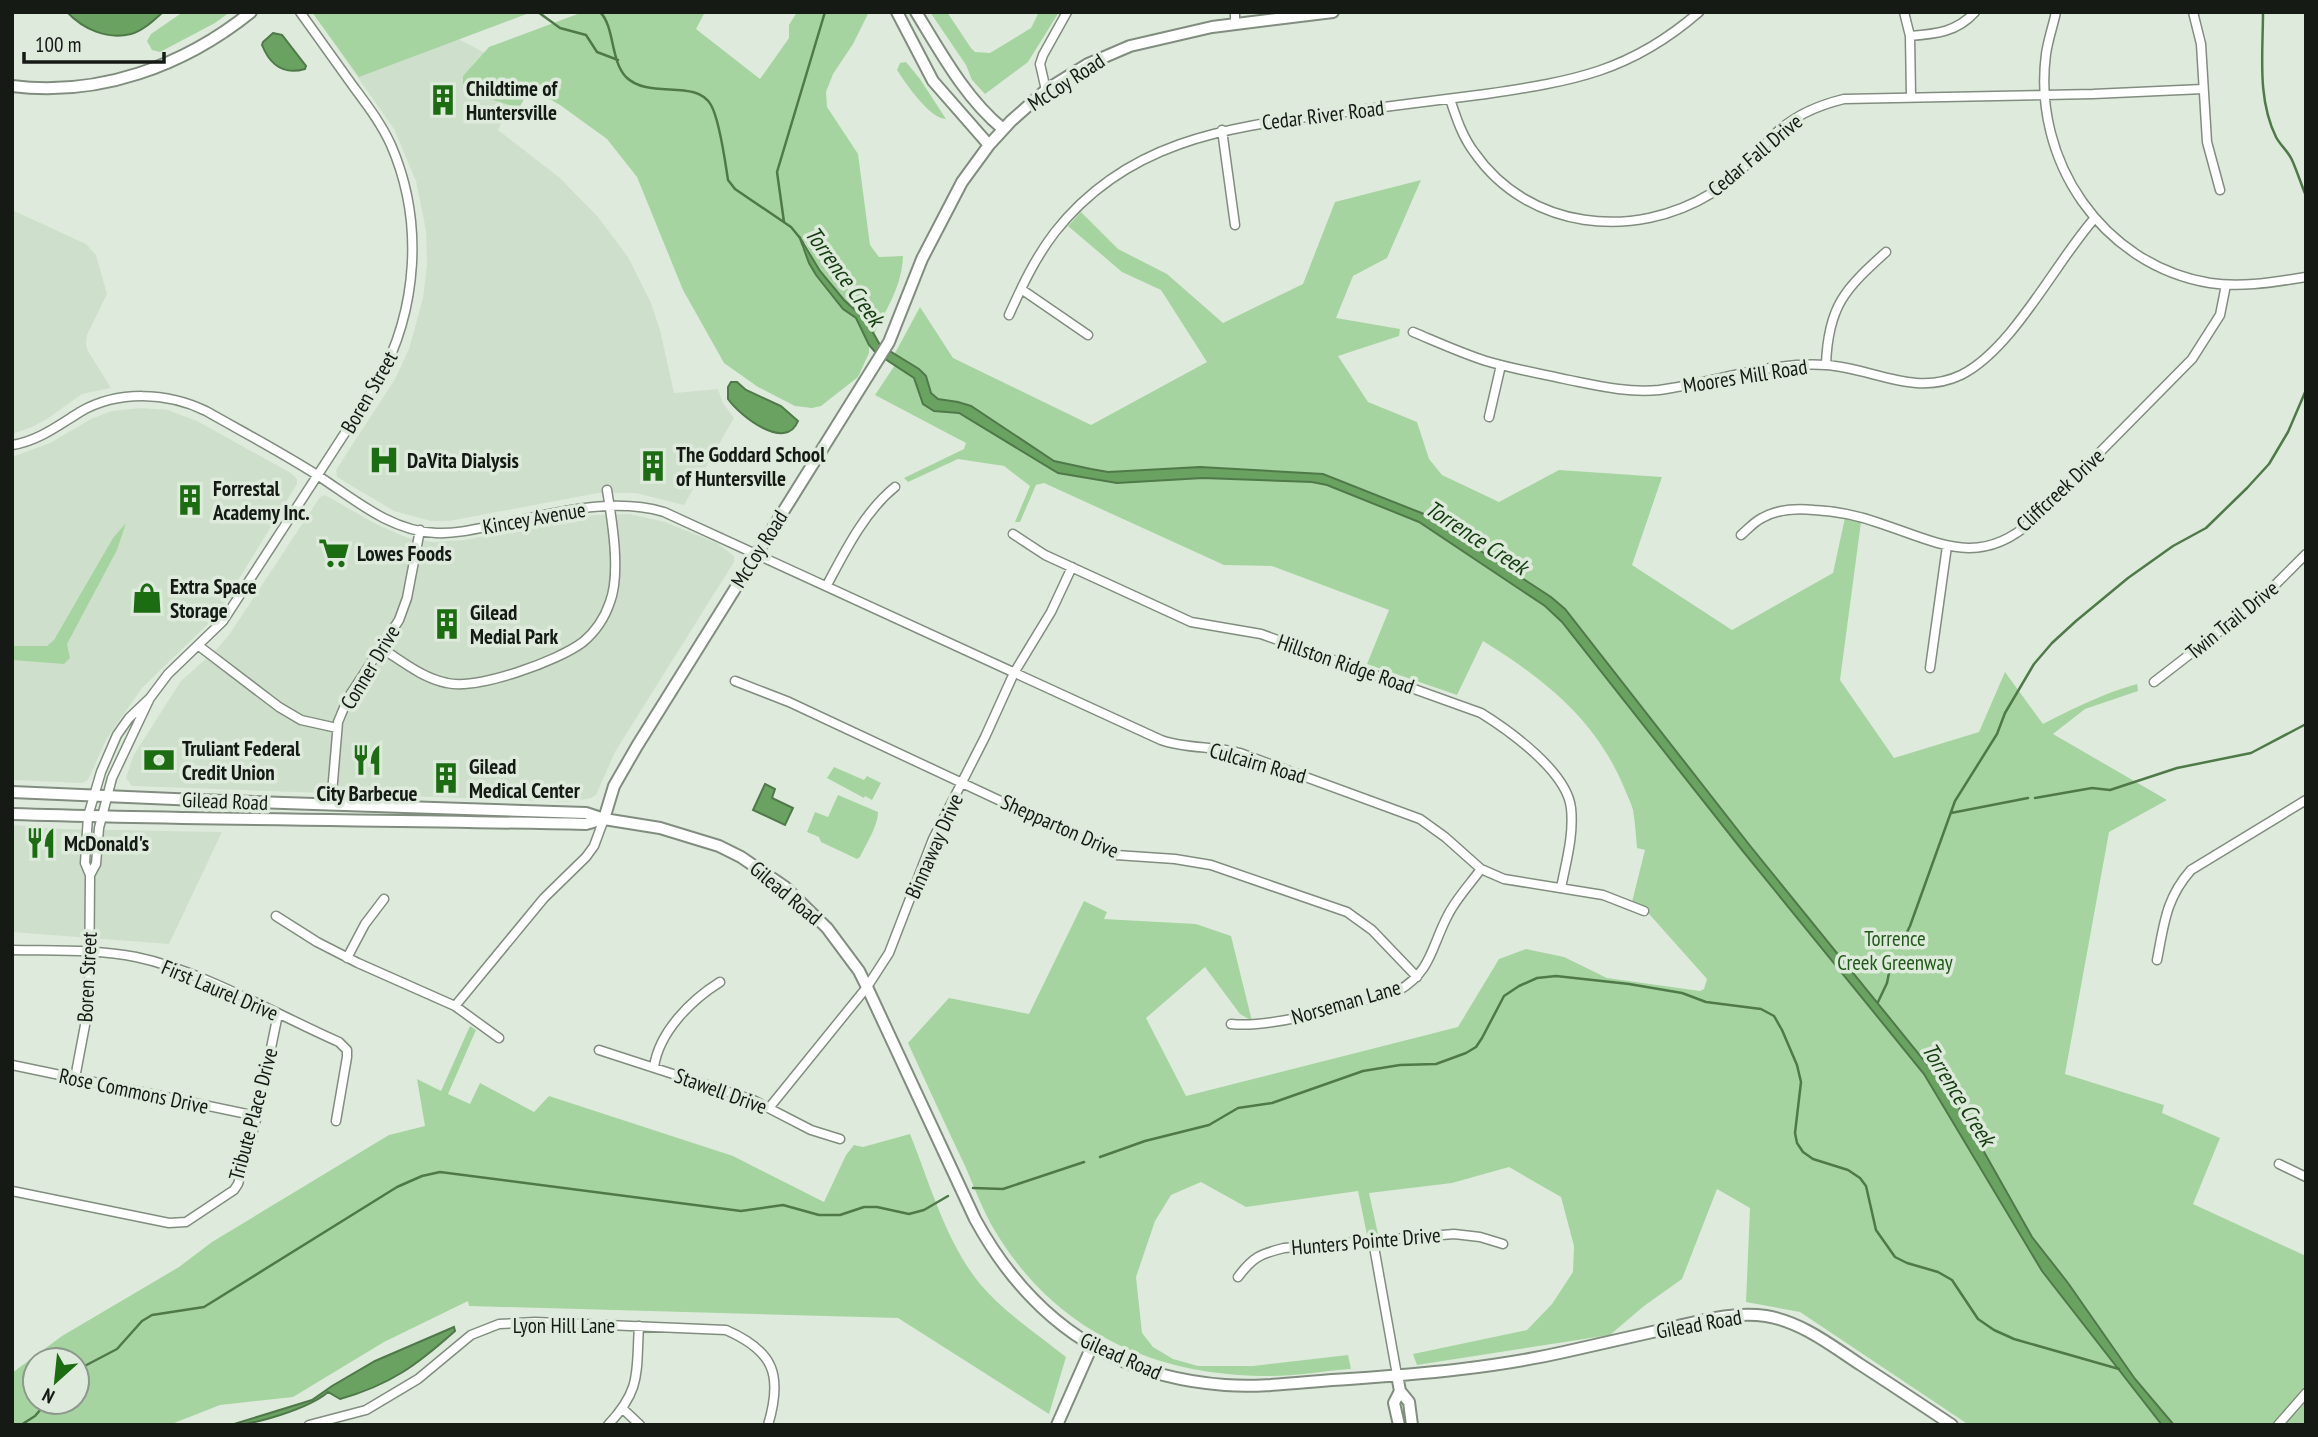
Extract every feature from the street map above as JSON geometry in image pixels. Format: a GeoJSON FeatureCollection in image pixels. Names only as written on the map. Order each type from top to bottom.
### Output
{"type":"FeatureCollection","features":[{"type":"Feature","properties":{"kind":"main road"},"geometry":{"type":"LineString","coordinates":[[12,94],[37,88],[101,83],[147,72],[207,44],[251,12]]}},
{"type":"Feature","properties":{"kind":"main road"},"geometry":{"type":"LineString","coordinates":[[897,12],[933,81],[989,145]]}},
{"type":"Feature","properties":{"kind":"main road"},"geometry":{"type":"LineString","coordinates":[[916,12],[948,64],[988,117],[1003,129]]}},
{"type":"Feature","properties":{"kind":"main road","name":"McCoy Road"},"geometry":{"type":"LineString","coordinates":[[604,819],[614,786],[631,756],[876,366],[889,342],[922,259],[961,182],[1003,129],[1045,90],[1088,64],[1120,49],[1175,34],[1333,12]]}},
{"type":"Feature","properties":{"kind":"main road"},"geometry":{"type":"LineString","coordinates":[[12,86],[37,88]]}},
{"type":"Feature","properties":{"kind":"main road","name":"Gilead Road"},"geometry":{"type":"LineString","coordinates":[[12,792],[586,813],[687,835],[741,857],[785,887],[827,928],[859,971],[961,1192],[988,1243],[1018,1284],[1055,1321],[1092,1346],[1140,1368],[1169,1377],[1217,1384],[1252,1385],[1397,1375],[1496,1365],[1714,1318],[1753,1314],[1782,1320],[1809,1331],[1952,1425]]}},
{"type":"Feature","properties":{"kind":"main road","name":"Gilead Road"},"geometry":{"type":"LineString","coordinates":[[12,814],[580,824],[604,819]]}},
{"type":"Feature","properties":{"kind":"main road"},"geometry":{"type":"LineString","coordinates":[[1057,1425],[1092,1346]]}},
{"type":"Feature","properties":{"kind":"main road"},"geometry":{"type":"LineString","coordinates":[[1397,1375],[1400,1391],[1409,1402],[1412,1425]]}},
{"type":"Feature","properties":{"kind":"main road"},"geometry":{"type":"LineString","coordinates":[[1399,1425],[1394,1403],[1400,1391]]}},
{"type":"Feature","properties":{"kind":"street","name":"Boren Street"},"geometry":{"type":"LineString","coordinates":[[75,1078],[89,1004],[90,875],[85,863],[88,816],[92,796],[117,735],[168,674],[223,621],[378,382],[393,354],[410,295],[413,253],[410,208],[391,144],[375,116],[300,12]]}},
{"type":"Feature","properties":{"kind":"street"},"geometry":{"type":"LineString","coordinates":[[1045,90],[1040,64],[1067,12]]}},
{"type":"Feature","properties":{"kind":"street"},"geometry":{"type":"LineString","coordinates":[[1235,12],[1235,24]]}},
{"type":"Feature","properties":{"kind":"street","name":"Cedar River Road"},"geometry":{"type":"LineString","coordinates":[[1009,315],[1038,256],[1055,232],[1092,196],[1130,168],[1154,155],[1222,130],[1550,85],[1592,75],[1655,46],[1699,12]]}},
{"type":"Feature","properties":{"kind":"street"},"geometry":{"type":"LineString","coordinates":[[1905,12],[1910,36],[1911,96]]}},
{"type":"Feature","properties":{"kind":"street"},"geometry":{"type":"LineString","coordinates":[[1910,36],[1948,31],[1964,23],[1975,12]]}},
{"type":"Feature","properties":{"kind":"street"},"geometry":{"type":"LineString","coordinates":[[2056,12],[2046,52],[2047,119],[2058,159],[2073,190],[2094,219],[2124,246],[2164,269],[2189,278],[2226,285],[2265,284],[2306,277]]}},
{"type":"Feature","properties":{"kind":"street"},"geometry":{"type":"LineString","coordinates":[[2193,12],[2201,44],[2207,142],[2220,190]]}},
{"type":"Feature","properties":{"kind":"street","name":"Cedar Fall Drive"},"geometry":{"type":"LineString","coordinates":[[1450,99],[1462,132],[1475,153],[1492,175],[1510,191],[1535,206],[1566,217],[1609,222],[1656,217],[1704,198],[1745,168],[1786,125],[1816,108],[1844,99],[2203,89]]}},
{"type":"Feature","properties":{"kind":"street"},"geometry":{"type":"LineString","coordinates":[[1222,130],[1235,225]]}},
{"type":"Feature","properties":{"kind":"street","name":"Moores Mill Road"},"geometry":{"type":"LineString","coordinates":[[1413,332],[1464,354],[1501,365],[1595,386],[1648,391],[1791,366],[1826,365],[1846,367],[1911,384],[1936,383],[1973,368],[1989,354],[2030,306],[2064,255],[2094,219]]}},
{"type":"Feature","properties":{"kind":"street"},"geometry":{"type":"LineString","coordinates":[[1826,365],[1837,304],[1853,281],[1886,252]]}},
{"type":"Feature","properties":{"kind":"street","name":"Cliffcreek Drive"},"geometry":{"type":"LineString","coordinates":[[1741,536],[1762,518],[1784,510],[1802,509],[1824,510],[1866,519],[1947,547],[1987,546],[2007,539],[2032,521],[2192,359],[2220,315],[2226,285]]}},
{"type":"Feature","properties":{"kind":"street"},"geometry":{"type":"LineString","coordinates":[[1021,289],[1088,335]]}},
{"type":"Feature","properties":{"kind":"street"},"geometry":{"type":"LineString","coordinates":[[1489,417],[1501,365]]}},
{"type":"Feature","properties":{"kind":"street","name":"Kincey Avenue"},"geometry":{"type":"LineString","coordinates":[[12,446],[46,433],[98,403],[120,398],[152,396],[188,403],[206,411],[317,475],[379,516],[405,527],[436,533],[467,531],[610,505],[664,512],[756,554]]}},
{"type":"Feature","properties":{"kind":"street"},"geometry":{"type":"LineString","coordinates":[[827,585],[862,526],[878,503],[895,487]]}},
{"type":"Feature","properties":{"kind":"street"},"geometry":{"type":"LineString","coordinates":[[381,648],[430,678],[463,685],[479,683],[538,664],[575,647],[595,630],[610,602],[614,570],[607,490]]}},
{"type":"Feature","properties":{"kind":"street","name":"Conner Drive"},"geometry":{"type":"LineString","coordinates":[[331,805],[337,728],[348,698],[396,627],[407,598],[420,530]]}},
{"type":"Feature","properties":{"kind":"street","name":"Hillston Ridge Road"},"geometry":{"type":"LineString","coordinates":[[1013,534],[1045,555],[1191,622],[1209,627],[1249,631],[1315,652],[1481,713],[1499,724],[1549,769],[1567,793],[1572,821],[1561,888]]}},
{"type":"Feature","properties":{"kind":"street"},"geometry":{"type":"LineString","coordinates":[[1930,668],[1947,547]]}},
{"type":"Feature","properties":{"kind":"street","name":"Culcairn Road"},"geometry":{"type":"LineString","coordinates":[[756,554],[1161,740],[1172,744],[1240,753],[1400,810],[1432,826],[1481,869],[1504,879],[1610,897],[1644,911]]}},
{"type":"Feature","properties":{"kind":"street","name":"Twin Trail Drive"},"geometry":{"type":"LineString","coordinates":[[2154,682],[2261,599],[2306,554]]}},
{"type":"Feature","properties":{"kind":"street","name":"Binnaway Drive"},"geometry":{"type":"LineString","coordinates":[[769,1108],[867,987],[889,953],[933,839],[963,783],[1014,673],[1051,612],[1072,567]]}},
{"type":"Feature","properties":{"kind":"street"},"geometry":{"type":"LineString","coordinates":[[199,646],[279,707],[302,720],[337,728]]}},
{"type":"Feature","properties":{"kind":"street","name":"Shepparton Drive"},"geometry":{"type":"LineString","coordinates":[[735,681],[789,702],[1116,855],[1211,865],[1347,912],[1372,930],[1417,977]]}},
{"type":"Feature","properties":{"kind":"street","name":"Boren Street"},"geometry":{"type":"LineString","coordinates":[[90,875],[96,864],[107,797],[121,757],[150,698]]}},
{"type":"Feature","properties":{"kind":"street"},"geometry":{"type":"LineString","coordinates":[[2157,960],[2168,904],[2186,876],[2205,860],[2306,800]]}},
{"type":"Feature","properties":{"kind":"street","name":"McCoy Road"},"geometry":{"type":"LineString","coordinates":[[456,1006],[544,898],[586,857],[594,846],[604,819]]}},
{"type":"Feature","properties":{"kind":"street","name":"Norseman Lane"},"geometry":{"type":"LineString","coordinates":[[1231,1024],[1245,1026],[1279,1021],[1398,991],[1417,977],[1428,963],[1449,913],[1481,869]]}},
{"type":"Feature","properties":{"kind":"street"},"geometry":{"type":"LineString","coordinates":[[347,958],[365,924],[384,900]]}},
{"type":"Feature","properties":{"kind":"street"},"geometry":{"type":"LineString","coordinates":[[276,916],[347,958],[456,1006],[499,1038]]}},
{"type":"Feature","properties":{"kind":"street","name":"First Laurel Drive"},"geometry":{"type":"LineString","coordinates":[[12,950],[89,953],[152,961],[204,980],[339,1042],[347,1050],[336,1121]]}},
{"type":"Feature","properties":{"kind":"street"},"geometry":{"type":"LineString","coordinates":[[654,1067],[661,1043],[676,1023],[702,994],[720,982]]}},
{"type":"Feature","properties":{"kind":"street","name":"Tribute Place Drive"},"geometry":{"type":"LineString","coordinates":[[12,1191],[169,1223],[186,1222],[238,1184],[257,1116],[278,1014]]}},
{"type":"Feature","properties":{"kind":"street","name":"Stawell Drive"},"geometry":{"type":"LineString","coordinates":[[599,1050],[753,1100],[811,1130],[840,1139]]}},
{"type":"Feature","properties":{"kind":"street","name":"Rose Commons Drive"},"geometry":{"type":"LineString","coordinates":[[12,1065],[257,1116]]}},
{"type":"Feature","properties":{"kind":"street"},"geometry":{"type":"LineString","coordinates":[[2279,1164],[2306,1177]]}},
{"type":"Feature","properties":{"kind":"street","name":"Hunters Pointe Drive"},"geometry":{"type":"LineString","coordinates":[[1238,1278],[1258,1256],[1284,1248],[1465,1234],[1503,1244]]}},
{"type":"Feature","properties":{"kind":"street"},"geometry":{"type":"LineString","coordinates":[[1373,1241],[1397,1375]]}},
{"type":"Feature","properties":{"kind":"street","name":"Lyon Hill Lane"},"geometry":{"type":"LineString","coordinates":[[309,1425],[366,1410],[418,1379],[471,1335],[499,1324],[536,1322],[726,1330],[749,1340],[762,1351],[772,1371],[776,1390],[768,1425]]}},
{"type":"Feature","properties":{"kind":"street"},"geometry":{"type":"LineString","coordinates":[[608,1425],[631,1396],[636,1379],[639,1326]]}},
{"type":"Feature","properties":{"kind":"street"},"geometry":{"type":"LineString","coordinates":[[2278,1425],[2306,1393]]}},
{"type":"Feature","properties":{"kind":"street"},"geometry":{"type":"LineString","coordinates":[[623,1409],[640,1425]]}},
{"type":"Feature","properties":{"kind":"shaded area"},"geometry":{"type":"Polygon","coordinates":[[[67,12],[163,12],[135,33],[113,35],[88,28],[67,12]]]}},
{"type":"Feature","properties":{"kind":"shaded area"},"geometry":{"type":"Polygon","coordinates":[[[312,12],[408,12],[526,75],[498,130],[560,178],[598,217],[628,257],[651,303],[674,393],[718,389],[723,403],[734,418],[684,505],[636,493],[598,493],[449,521],[431,521],[394,511],[337,477],[336,470],[395,379],[409,349],[423,298],[427,265],[426,231],[416,181],[394,129],[312,12]]]}},
{"type":"Feature","properties":{"kind":"shaded area"},"geometry":{"type":"Polygon","coordinates":[[[273,33],[282,35],[306,66],[305,69],[284,69],[269,58],[262,45],[273,33]]]}},
{"type":"Feature","properties":{"kind":"shaded area"},"geometry":{"type":"Polygon","coordinates":[[[12,210],[86,244],[96,255],[107,294],[87,335],[86,345],[111,388],[82,394],[47,419],[12,434],[12,210]]]}},
{"type":"Feature","properties":{"kind":"shaded area"},"geometry":{"type":"Polygon","coordinates":[[[799,236],[820,271],[844,300],[866,320],[880,345],[919,369],[926,376],[931,393],[938,399],[971,406],[1054,461],[1108,472],[1200,467],[1323,474],[1424,514],[1551,597],[1565,609],[1751,847],[1952,1095],[2032,1237],[2068,1283],[2135,1379],[2174,1425],[2162,1425],[2042,1271],[1924,1074],[1562,622],[1545,606],[1419,522],[1327,485],[1312,482],[1203,478],[1117,483],[1058,473],[959,413],[934,411],[923,404],[914,378],[876,353],[869,345],[856,318],[843,309],[816,275],[799,236]]]}},
{"type":"Feature","properties":{"kind":"shaded area"},"geometry":{"type":"Polygon","coordinates":[[[731,382],[737,382],[746,390],[781,406],[798,421],[792,430],[774,432],[752,422],[728,399],[731,382]]]}},
{"type":"Feature","properties":{"kind":"shaded area"},"geometry":{"type":"Polygon","coordinates":[[[141,408],[168,410],[197,421],[291,473],[297,479],[297,484],[223,605],[210,622],[142,688],[107,738],[88,780],[82,783],[12,780],[12,457],[50,443],[91,419],[112,411],[141,408]]]}},
{"type":"Feature","properties":{"kind":"shaded area"},"geometry":{"type":"Polygon","coordinates":[[[325,495],[376,524],[408,538],[433,542],[464,540],[594,515],[630,514],[665,522],[717,543],[734,556],[734,562],[615,752],[596,795],[591,798],[568,802],[132,786],[126,778],[133,756],[181,681],[229,635],[320,497],[325,495]]]}},
{"type":"Feature","properties":{"kind":"shaded area"},"geometry":{"type":"Polygon","coordinates":[[[765,784],[775,789],[772,798],[793,808],[785,825],[753,810],[765,784]]]}},
{"type":"Feature","properties":{"kind":"shaded area"},"geometry":{"type":"Polygon","coordinates":[[[12,825],[63,829],[222,832],[169,944],[12,932],[12,825]]]}},
{"type":"Feature","properties":{"kind":"shaded area"},"geometry":{"type":"Polygon","coordinates":[[[454,1327],[455,1331],[415,1364],[374,1387],[340,1399],[328,1392],[309,1404],[282,1414],[231,1425],[312,1400],[375,1361],[454,1327]]]}},
{"type":"Feature","properties":{"kind":"green space"},"geometry":{"type":"Polygon","coordinates":[[[183,12],[230,12],[215,23],[160,52],[152,50],[147,41],[151,34],[183,12]]]}},
{"type":"Feature","properties":{"kind":"green space"},"geometry":{"type":"Polygon","coordinates":[[[312,12],[532,12],[359,77],[312,12]]]}},
{"type":"Feature","properties":{"kind":"green space"},"geometry":{"type":"Polygon","coordinates":[[[583,12],[705,12],[696,29],[760,79],[789,38],[789,25],[797,12],[869,12],[853,44],[833,74],[826,92],[827,107],[858,154],[870,245],[879,257],[903,256],[902,267],[893,296],[874,334],[828,281],[805,242],[801,246],[816,275],[843,309],[856,318],[869,345],[869,353],[858,377],[821,406],[795,406],[758,387],[724,363],[683,290],[637,177],[607,139],[539,93],[528,92],[519,108],[477,95],[463,84],[463,76],[489,47],[583,12]]]}},
{"type":"Feature","properties":{"kind":"green space"},"geometry":{"type":"Polygon","coordinates":[[[930,12],[947,12],[975,52],[990,53],[1031,28],[1039,12],[1059,12],[1028,62],[985,94],[972,80],[966,65],[930,12]]]}},
{"type":"Feature","properties":{"kind":"green space"},"geometry":{"type":"Polygon","coordinates":[[[906,62],[946,119],[926,107],[906,84],[897,70],[900,63],[906,62]]]}},
{"type":"Feature","properties":{"kind":"green space","name":"Torrence Creek Greenway"},"geometry":{"type":"Polygon","coordinates":[[[1421,180],[1387,258],[1353,276],[1336,318],[1400,329],[1399,336],[1338,356],[1368,402],[1417,422],[1429,459],[1442,475],[1499,502],[1559,470],[1662,477],[1632,565],[1732,630],[1833,573],[1845,518],[1861,522],[1840,680],[1894,758],[1979,732],[2005,672],[2043,724],[2101,696],[2137,684],[2138,691],[2085,709],[2053,734],[2167,800],[2109,832],[2065,1074],[2164,1105],[2162,1113],[2220,1138],[2193,1204],[2306,1256],[2306,1425],[1969,1425],[1800,1312],[1746,1302],[1750,1208],[1717,1189],[1682,1279],[1610,1335],[1417,1365],[1413,1354],[1527,1330],[1552,1304],[1573,1272],[1574,1246],[1561,1197],[1509,1167],[1452,1183],[1369,1193],[1378,1234],[1367,1235],[1358,1191],[1246,1207],[1201,1182],[1171,1195],[1155,1221],[1136,1277],[1142,1333],[1153,1347],[1173,1359],[1198,1366],[1253,1366],[1348,1355],[1351,1369],[1261,1376],[1180,1366],[1143,1355],[1108,1340],[1076,1319],[1046,1295],[1019,1265],[987,1216],[908,1043],[949,998],[1029,1014],[1084,901],[1107,912],[1104,919],[1196,924],[1231,936],[1252,1021],[1240,1014],[1205,967],[1146,1018],[1186,1096],[1458,1027],[1499,959],[1526,949],[1564,957],[1607,978],[1700,991],[1704,989],[1707,979],[1642,906],[1632,902],[1645,850],[1637,848],[1632,807],[1611,761],[1598,740],[1565,702],[1505,655],[1483,641],[1457,695],[1367,664],[1389,610],[1272,566],[1224,565],[1044,483],[1036,485],[1020,522],[1015,522],[1030,486],[1004,466],[958,459],[908,482],[904,478],[964,449],[966,443],[875,395],[899,359],[894,355],[920,307],[953,358],[1091,425],[1207,362],[1161,290],[1122,272],[1068,226],[1081,212],[1118,249],[1167,274],[1223,323],[1303,284],[1335,202],[1421,180]]]}},
{"type":"Feature","properties":{"kind":"green space"},"geometry":{"type":"Polygon","coordinates":[[[126,523],[117,550],[67,644],[70,658],[64,664],[12,660],[12,646],[47,646],[54,640],[113,538],[126,523]]]}},
{"type":"Feature","properties":{"kind":"green space"},"geometry":{"type":"Polygon","coordinates":[[[834,767],[864,780],[867,776],[881,783],[872,800],[827,778],[834,767]]]}},
{"type":"Feature","properties":{"kind":"green space"},"geometry":{"type":"Polygon","coordinates":[[[838,795],[878,812],[871,835],[857,859],[821,842],[819,837],[807,832],[815,812],[828,817],[838,795]]]}},
{"type":"Feature","properties":{"kind":"green space"},"geometry":{"type":"Polygon","coordinates":[[[470,1026],[476,1030],[448,1094],[470,1104],[480,1083],[534,1112],[549,1096],[733,1156],[824,1202],[846,1155],[854,1145],[863,1147],[910,1134],[948,1231],[968,1268],[999,1304],[1066,1357],[1049,1414],[898,1318],[469,1306],[468,1301],[384,1342],[293,1397],[220,1405],[169,1425],[12,1425],[12,1373],[21,1366],[21,1416],[91,1416],[91,1346],[48,1346],[179,1267],[212,1242],[389,1135],[425,1126],[417,1079],[441,1091],[470,1026]]]}},
{"type":"Feature","properties":{"kind":"waterway"},"geometry":{"type":"LineString","coordinates":[[538,12],[560,28],[586,35],[597,52],[618,60]]}},
{"type":"Feature","properties":{"kind":"waterway","name":"Torrence Creek"},"geometry":{"type":"LineString","coordinates":[[600,12],[608,26],[617,62],[626,77],[647,87],[684,90],[704,97],[711,105],[717,121],[728,180],[735,189],[791,227],[800,238]]}},
{"type":"Feature","properties":{"kind":"waterway"},"geometry":{"type":"LineString","coordinates":[[784,222],[777,172],[825,12]]}},
{"type":"Feature","properties":{"kind":"waterway"},"geometry":{"type":"LineString","coordinates":[[2263,12],[2262,76],[2266,107],[2276,137],[2292,160],[2306,196]]}},
{"type":"Feature","properties":{"kind":"waterway"},"geometry":{"type":"LineString","coordinates":[[1899,948],[1910,926],[1955,801],[1997,734],[2005,713],[2034,664],[2076,621],[2128,578],[2173,546],[2206,528],[2247,488],[2269,464],[2288,432],[2306,390]]}},
{"type":"Feature","properties":{"kind":"waterway"},"geometry":{"type":"LineString","coordinates":[[2035,798],[2092,788],[2110,790],[2177,768],[2251,753],[2306,724]]}},
{"type":"Feature","properties":{"kind":"waterway"},"geometry":{"type":"LineString","coordinates":[[1951,813],[2028,798]]}},
{"type":"Feature","properties":{"kind":"waterway"},"geometry":{"type":"LineString","coordinates":[[1878,1002],[1887,983],[1891,963]]}},
{"type":"Feature","properties":{"kind":"waterway"},"geometry":{"type":"LineString","coordinates":[[1100,1157],[1145,1141],[1209,1125],[1238,1108],[1272,1103],[1363,1071],[1400,1065],[1436,1064],[1466,1053],[1476,1047],[1504,996],[1537,978],[1556,976],[1629,984],[1682,993],[1706,1002],[1761,1009],[1774,1016],[1797,1065],[1801,1082],[1795,1133],[1797,1143],[1803,1152],[1813,1159],[1848,1170],[1860,1178],[1866,1186],[1876,1230],[1895,1257],[1938,1272],[1952,1280],[1978,1319],[1994,1330],[2014,1339],[2119,1369]]}},
{"type":"Feature","properties":{"kind":"waterway"},"geometry":{"type":"LineString","coordinates":[[973,1188],[1003,1189],[1084,1162]]}},
{"type":"Feature","properties":{"kind":"waterway"},"geometry":{"type":"LineString","coordinates":[[91,1363],[117,1349],[142,1321],[152,1315],[204,1307],[397,1187],[422,1176],[440,1172],[741,1211],[783,1205],[819,1215],[840,1215],[864,1207],[909,1214],[924,1210],[948,1196]]}},
{"type":"Feature","properties":{"kind":"waterway"},"geometry":{"type":"LineString","coordinates":[[21,1425],[35,1416]]}},
{"type":"Feature","properties":{"kind":"place","name":"Childtime of Huntersville"},"geometry":{"type":"Point","coordinates":[443,100]}},
{"type":"Feature","properties":{"kind":"place","name":"DaVita Dialysis"},"geometry":{"type":"Point","coordinates":[384,460]}},
{"type":"Feature","properties":{"kind":"place","name":"The Goddard School of Huntersville"},"geometry":{"type":"Point","coordinates":[653,466]}},
{"type":"Feature","properties":{"kind":"place","name":"Forrestal Academy Inc."},"geometry":{"type":"Point","coordinates":[190,500]}},
{"type":"Feature","properties":{"kind":"place","name":"Lowes Foods"},"geometry":{"type":"Point","coordinates":[334,553]}},
{"type":"Feature","properties":{"kind":"place","name":"Extra Space Storage"},"geometry":{"type":"Point","coordinates":[147,598]}},
{"type":"Feature","properties":{"kind":"place","name":"Gilead Medial Park"},"geometry":{"type":"Point","coordinates":[447,624]}},
{"type":"Feature","properties":{"kind":"place","name":"Truliant Federal Credit Union"},"geometry":{"type":"Point","coordinates":[159,760]}},
{"type":"Feature","properties":{"kind":"place","name":"City Barbecue"},"geometry":{"type":"Point","coordinates":[367,760]}},
{"type":"Feature","properties":{"kind":"place","name":"Gilead Medical Center"},"geometry":{"type":"Point","coordinates":[446,778]}},
{"type":"Feature","properties":{"kind":"place","name":"McDonald's"},"geometry":{"type":"Point","coordinates":[41,843]}}]}
